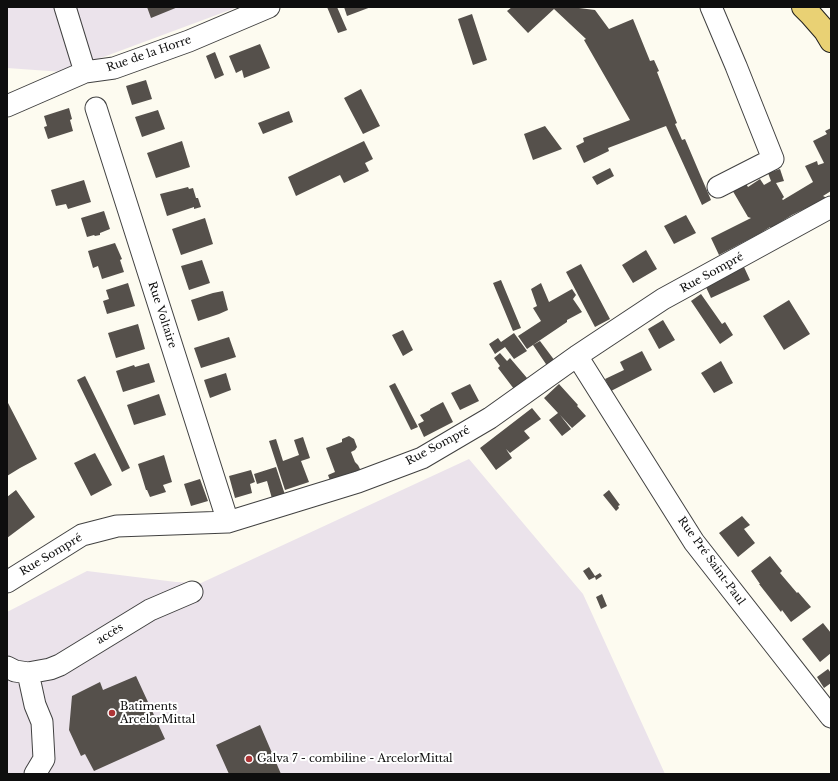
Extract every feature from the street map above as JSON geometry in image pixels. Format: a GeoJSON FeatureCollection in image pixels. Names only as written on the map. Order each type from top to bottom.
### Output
{"type":"FeatureCollection","features":[{"type":"Feature","properties":{"kind":"main road"},"geometry":{"type":"LineString","coordinates":[[803,7],[825,31],[831,41]]}},
{"type":"Feature","properties":{"kind":"street"},"geometry":{"type":"LineString","coordinates":[[65,7],[85,72]]}},
{"type":"Feature","properties":{"kind":"street","name":"Rue de la Horre"},"geometry":{"type":"LineString","coordinates":[[7,106],[85,72],[114,68],[189,41],[269,7]]}},
{"type":"Feature","properties":{"kind":"street"},"geometry":{"type":"LineString","coordinates":[[710,7],[736,66],[773,159],[718,187]]}},
{"type":"Feature","properties":{"kind":"street","name":"Rue Voltaire"},"geometry":{"type":"LineString","coordinates":[[96,108],[228,522]]}},
{"type":"Feature","properties":{"kind":"street","name":"Rue Sompré"},"geometry":{"type":"LineString","coordinates":[[7,582],[82,535],[117,526],[228,522],[358,482],[422,458],[490,418],[578,356],[663,299],[831,207]]}},
{"type":"Feature","properties":{"kind":"street","name":"Rue Pré Saint-Paul"},"geometry":{"type":"LineString","coordinates":[[578,356],[694,542],[831,717]]}},
{"type":"Feature","properties":{"kind":"street","name":"accès"},"geometry":{"type":"LineString","coordinates":[[28,673],[50,669],[60,665],[150,610],[192,592]]}},
{"type":"Feature","properties":{"kind":"street"},"geometry":{"type":"LineString","coordinates":[[7,673],[16,670],[28,673],[35,705],[42,722],[44,759],[35,774]]}},
{"type":"Feature","properties":{"kind":"shaded area"},"geometry":{"type":"Polygon","coordinates":[[[7,7],[238,7],[63,72],[7,68],[7,7]]]}},
{"type":"Feature","properties":{"kind":"shaded area"},"geometry":{"type":"Polygon","coordinates":[[[469,459],[583,594],[665,774],[7,774],[7,612],[87,571],[176,582],[201,583],[469,459]]]}},
{"type":"Feature","properties":{"kind":"building"},"geometry":{"type":"Polygon","coordinates":[[[147,7],[178,7],[151,18],[147,7]]]}},
{"type":"Feature","properties":{"kind":"building"},"geometry":{"type":"Polygon","coordinates":[[[327,7],[337,7],[347,30],[338,33],[327,7]]]}},
{"type":"Feature","properties":{"kind":"building"},"geometry":{"type":"Polygon","coordinates":[[[344,7],[371,7],[347,16],[344,7]]]}},
{"type":"Feature","properties":{"kind":"building"},"geometry":{"type":"Polygon","coordinates":[[[512,7],[580,7],[579,8],[595,10],[609,29],[633,19],[650,61],[654,60],[659,71],[657,72],[677,123],[675,124],[682,140],[685,139],[711,200],[702,205],[666,126],[608,148],[609,151],[584,163],[576,146],[584,142],[583,138],[630,120],[584,40],[586,39],[554,9],[528,33],[507,11],[512,7]]]}},
{"type":"Feature","properties":{"kind":"building"},"geometry":{"type":"Polygon","coordinates":[[[472,14],[487,60],[473,65],[458,19],[472,14]]]}},
{"type":"Feature","properties":{"kind":"building"},"geometry":{"type":"Polygon","coordinates":[[[260,44],[270,68],[244,78],[242,70],[236,73],[229,56],[260,44]]]}},
{"type":"Feature","properties":{"kind":"building"},"geometry":{"type":"Polygon","coordinates":[[[215,52],[224,75],[215,79],[206,56],[215,52]]]}},
{"type":"Feature","properties":{"kind":"building"},"geometry":{"type":"Polygon","coordinates":[[[146,80],[152,99],[132,105],[126,86],[146,80]]]}},
{"type":"Feature","properties":{"kind":"building"},"geometry":{"type":"Polygon","coordinates":[[[361,89],[380,126],[363,134],[344,98],[361,89]]]}},
{"type":"Feature","properties":{"kind":"building"},"geometry":{"type":"Polygon","coordinates":[[[69,108],[73,131],[48,139],[44,127],[47,126],[44,116],[69,108]]]}},
{"type":"Feature","properties":{"kind":"building"},"geometry":{"type":"Polygon","coordinates":[[[158,110],[165,129],[142,137],[135,117],[158,110]]]}},
{"type":"Feature","properties":{"kind":"building"},"geometry":{"type":"Polygon","coordinates":[[[289,111],[293,122],[263,134],[258,123],[289,111]]]}},
{"type":"Feature","properties":{"kind":"building"},"geometry":{"type":"Polygon","coordinates":[[[545,126],[562,149],[533,160],[524,134],[545,126]]]}},
{"type":"Feature","properties":{"kind":"building"},"geometry":{"type":"Polygon","coordinates":[[[831,128],[831,191],[823,196],[827,198],[792,215],[771,228],[770,227],[719,255],[711,238],[751,218],[748,217],[731,188],[744,180],[748,187],[760,179],[764,185],[771,181],[768,173],[780,169],[784,181],[776,183],[784,197],[782,199],[783,200],[813,182],[805,166],[817,161],[818,165],[824,163],[813,141],[827,134],[825,131],[831,128]]]}},
{"type":"Feature","properties":{"kind":"building"},"geometry":{"type":"Polygon","coordinates":[[[182,141],[190,167],[156,178],[147,153],[182,141]]]}},
{"type":"Feature","properties":{"kind":"building"},"geometry":{"type":"Polygon","coordinates":[[[364,141],[373,159],[365,163],[369,171],[344,183],[340,175],[296,196],[288,177],[364,141]]]}},
{"type":"Feature","properties":{"kind":"building"},"geometry":{"type":"Polygon","coordinates":[[[610,168],[614,176],[597,185],[592,177],[610,168]]]}},
{"type":"Feature","properties":{"kind":"building"},"geometry":{"type":"Polygon","coordinates":[[[84,180],[91,202],[68,209],[66,204],[56,206],[51,190],[84,180]]]}},
{"type":"Feature","properties":{"kind":"building"},"geometry":{"type":"Polygon","coordinates":[[[188,187],[189,189],[193,188],[201,207],[194,209],[194,207],[167,216],[160,194],[188,187]]]}},
{"type":"Feature","properties":{"kind":"building"},"geometry":{"type":"Polygon","coordinates":[[[104,211],[110,229],[100,233],[100,235],[87,237],[81,218],[104,211]]]}},
{"type":"Feature","properties":{"kind":"building"},"geometry":{"type":"Polygon","coordinates":[[[686,215],[696,233],[674,244],[664,226],[686,215]]]}},
{"type":"Feature","properties":{"kind":"building"},"geometry":{"type":"Polygon","coordinates":[[[205,218],[213,244],[181,255],[172,229],[205,218]]]}},
{"type":"Feature","properties":{"kind":"building"},"geometry":{"type":"Polygon","coordinates":[[[115,243],[122,259],[120,260],[124,272],[102,279],[98,266],[93,268],[88,251],[115,243]]]}},
{"type":"Feature","properties":{"kind":"building"},"geometry":{"type":"Polygon","coordinates":[[[646,250],[657,269],[633,283],[622,265],[646,250]]]}},
{"type":"Feature","properties":{"kind":"building"},"geometry":{"type":"Polygon","coordinates":[[[202,260],[210,283],[189,290],[181,266],[202,260]]]}},
{"type":"Feature","properties":{"kind":"building"},"geometry":{"type":"Polygon","coordinates":[[[581,264],[610,319],[595,327],[566,272],[581,264]]]}},
{"type":"Feature","properties":{"kind":"building"},"geometry":{"type":"Polygon","coordinates":[[[744,267],[750,280],[711,298],[705,285],[744,267]]]}},
{"type":"Feature","properties":{"kind":"building"},"geometry":{"type":"Polygon","coordinates":[[[501,280],[521,328],[513,331],[493,283],[501,280]]]}},
{"type":"Feature","properties":{"kind":"building"},"geometry":{"type":"Polygon","coordinates":[[[128,283],[135,306],[107,314],[103,301],[109,299],[106,290],[128,283]]]}},
{"type":"Feature","properties":{"kind":"building"},"geometry":{"type":"Polygon","coordinates":[[[541,283],[549,302],[572,289],[576,295],[573,299],[582,312],[567,320],[567,322],[527,349],[518,336],[541,321],[533,308],[537,306],[531,289],[541,283]]]}},
{"type":"Feature","properties":{"kind":"building"},"geometry":{"type":"Polygon","coordinates":[[[223,291],[228,310],[198,321],[191,300],[223,291]]]}},
{"type":"Feature","properties":{"kind":"building"},"geometry":{"type":"Polygon","coordinates":[[[701,294],[722,324],[725,322],[733,335],[720,344],[691,301],[701,294]]]}},
{"type":"Feature","properties":{"kind":"building"},"geometry":{"type":"Polygon","coordinates":[[[789,300],[810,334],[784,350],[763,316],[789,300]]]}},
{"type":"Feature","properties":{"kind":"building"},"geometry":{"type":"Polygon","coordinates":[[[663,320],[675,340],[659,349],[648,329],[663,320]]]}},
{"type":"Feature","properties":{"kind":"building"},"geometry":{"type":"Polygon","coordinates":[[[138,324],[145,349],[116,358],[108,333],[138,324]]]}},
{"type":"Feature","properties":{"kind":"building"},"geometry":{"type":"Polygon","coordinates":[[[403,330],[413,350],[403,356],[392,335],[403,330]]]}},
{"type":"Feature","properties":{"kind":"building"},"geometry":{"type":"Polygon","coordinates":[[[514,333],[527,351],[514,359],[505,347],[495,354],[489,344],[498,338],[501,342],[514,333]]]}},
{"type":"Feature","properties":{"kind":"building"},"geometry":{"type":"Polygon","coordinates":[[[229,337],[236,357],[201,368],[194,348],[229,337]]]}},
{"type":"Feature","properties":{"kind":"building"},"geometry":{"type":"Polygon","coordinates":[[[540,341],[555,361],[548,367],[533,345],[540,341]]]}},
{"type":"Feature","properties":{"kind":"building"},"geometry":{"type":"Polygon","coordinates":[[[642,351],[652,370],[611,391],[605,379],[624,370],[620,362],[642,351]]]}},
{"type":"Feature","properties":{"kind":"building"},"geometry":{"type":"Polygon","coordinates":[[[500,353],[507,361],[510,358],[527,378],[514,389],[498,368],[500,366],[494,358],[500,353]]]}},
{"type":"Feature","properties":{"kind":"building"},"geometry":{"type":"Polygon","coordinates":[[[721,361],[733,383],[714,393],[701,373],[721,361]]]}},
{"type":"Feature","properties":{"kind":"building"},"geometry":{"type":"Polygon","coordinates":[[[149,363],[155,382],[123,392],[116,371],[134,365],[135,367],[149,363]]]}},
{"type":"Feature","properties":{"kind":"building"},"geometry":{"type":"Polygon","coordinates":[[[226,373],[231,390],[210,398],[204,380],[226,373]]]}},
{"type":"Feature","properties":{"kind":"building"},"geometry":{"type":"Polygon","coordinates":[[[85,376],[130,468],[122,472],[77,380],[85,376]]]}},
{"type":"Feature","properties":{"kind":"building"},"geometry":{"type":"Polygon","coordinates":[[[395,383],[418,427],[411,430],[389,386],[395,383]]]}},
{"type":"Feature","properties":{"kind":"building"},"geometry":{"type":"Polygon","coordinates":[[[470,384],[479,401],[460,410],[451,393],[470,384]]]}},
{"type":"Feature","properties":{"kind":"building"},"geometry":{"type":"Polygon","coordinates":[[[559,384],[586,416],[572,428],[560,415],[571,429],[562,436],[549,420],[558,413],[544,398],[559,384]]]}},
{"type":"Feature","properties":{"kind":"building"},"geometry":{"type":"Polygon","coordinates":[[[159,394],[166,415],[134,425],[127,405],[159,394]]]}},
{"type":"Feature","properties":{"kind":"building"},"geometry":{"type":"Polygon","coordinates":[[[7,401],[37,459],[7,476],[7,401]]]}},
{"type":"Feature","properties":{"kind":"building"},"geometry":{"type":"Polygon","coordinates":[[[443,402],[453,422],[424,437],[418,424],[424,421],[420,415],[443,402]]]}},
{"type":"Feature","properties":{"kind":"building"},"geometry":{"type":"Polygon","coordinates":[[[532,408],[541,419],[524,431],[530,438],[510,453],[506,449],[512,458],[496,470],[480,448],[532,408]]]}},
{"type":"Feature","properties":{"kind":"building"},"geometry":{"type":"Polygon","coordinates":[[[349,436],[354,439],[357,447],[351,452],[360,469],[359,473],[331,483],[328,475],[335,472],[326,448],[342,442],[342,439],[349,436]]]}},
{"type":"Feature","properties":{"kind":"building"},"geometry":{"type":"Polygon","coordinates":[[[303,437],[310,458],[301,461],[309,482],[285,490],[269,441],[276,439],[283,461],[299,455],[294,440],[303,437]]]}},
{"type":"Feature","properties":{"kind":"building"},"geometry":{"type":"Polygon","coordinates":[[[95,453],[112,485],[91,496],[74,463],[95,453]]]}},
{"type":"Feature","properties":{"kind":"building"},"geometry":{"type":"Polygon","coordinates":[[[164,455],[172,482],[163,485],[166,492],[150,497],[146,490],[138,464],[164,455]]]}},
{"type":"Feature","properties":{"kind":"building"},"geometry":{"type":"Polygon","coordinates":[[[276,467],[286,498],[273,502],[267,481],[257,484],[254,474],[276,467]]]}},
{"type":"Feature","properties":{"kind":"building"},"geometry":{"type":"Polygon","coordinates":[[[251,470],[255,482],[250,484],[252,493],[235,498],[229,476],[251,470]]]}},
{"type":"Feature","properties":{"kind":"building"},"geometry":{"type":"Polygon","coordinates":[[[200,479],[208,501],[191,506],[184,484],[200,479]]]}},
{"type":"Feature","properties":{"kind":"building"},"geometry":{"type":"Polygon","coordinates":[[[16,490],[35,517],[7,538],[7,497],[16,490]]]}},
{"type":"Feature","properties":{"kind":"building"},"geometry":{"type":"Polygon","coordinates":[[[609,490],[620,505],[616,511],[603,495],[609,490]]]}},
{"type":"Feature","properties":{"kind":"building"},"geometry":{"type":"Polygon","coordinates":[[[742,516],[750,525],[744,529],[755,543],[738,557],[719,533],[742,516]]]}},
{"type":"Feature","properties":{"kind":"building"},"geometry":{"type":"Polygon","coordinates":[[[770,556],[782,571],[780,573],[811,607],[791,622],[782,610],[781,612],[759,584],[751,571],[770,556]]]}},
{"type":"Feature","properties":{"kind":"building"},"geometry":{"type":"Polygon","coordinates":[[[589,567],[595,576],[600,573],[602,576],[596,580],[595,577],[589,580],[583,571],[589,567]]]}},
{"type":"Feature","properties":{"kind":"building"},"geometry":{"type":"Polygon","coordinates":[[[602,594],[607,606],[601,609],[596,597],[602,594]]]}},
{"type":"Feature","properties":{"kind":"building"},"geometry":{"type":"Polygon","coordinates":[[[823,623],[831,633],[831,653],[820,662],[802,639],[823,623]]]}},
{"type":"Feature","properties":{"kind":"building"},"geometry":{"type":"Polygon","coordinates":[[[828,669],[831,673],[831,683],[824,688],[817,677],[828,669]]]}},
{"type":"Feature","properties":{"kind":"building","name":"Batiments ArcelorMittal"},"geometry":{"type":"Polygon","coordinates":[[[136,676],[165,739],[94,771],[85,754],[81,756],[69,730],[72,696],[100,682],[103,690],[136,676]]]}},
{"type":"Feature","properties":{"kind":"building","name":"Galva 7 - combiline - ArcelorMittal"},"geometry":{"type":"Polygon","coordinates":[[[260,725],[281,774],[229,774],[216,745],[260,725]]]}},
{"type":"Feature","properties":{"kind":"place","name":"Batiments ArcelorMittal"},"geometry":{"type":"Point","coordinates":[112,713]}},
{"type":"Feature","properties":{"kind":"place","name":"Galva 7 - combiline - ArcelorMittal"},"geometry":{"type":"Point","coordinates":[249,759]}}]}
